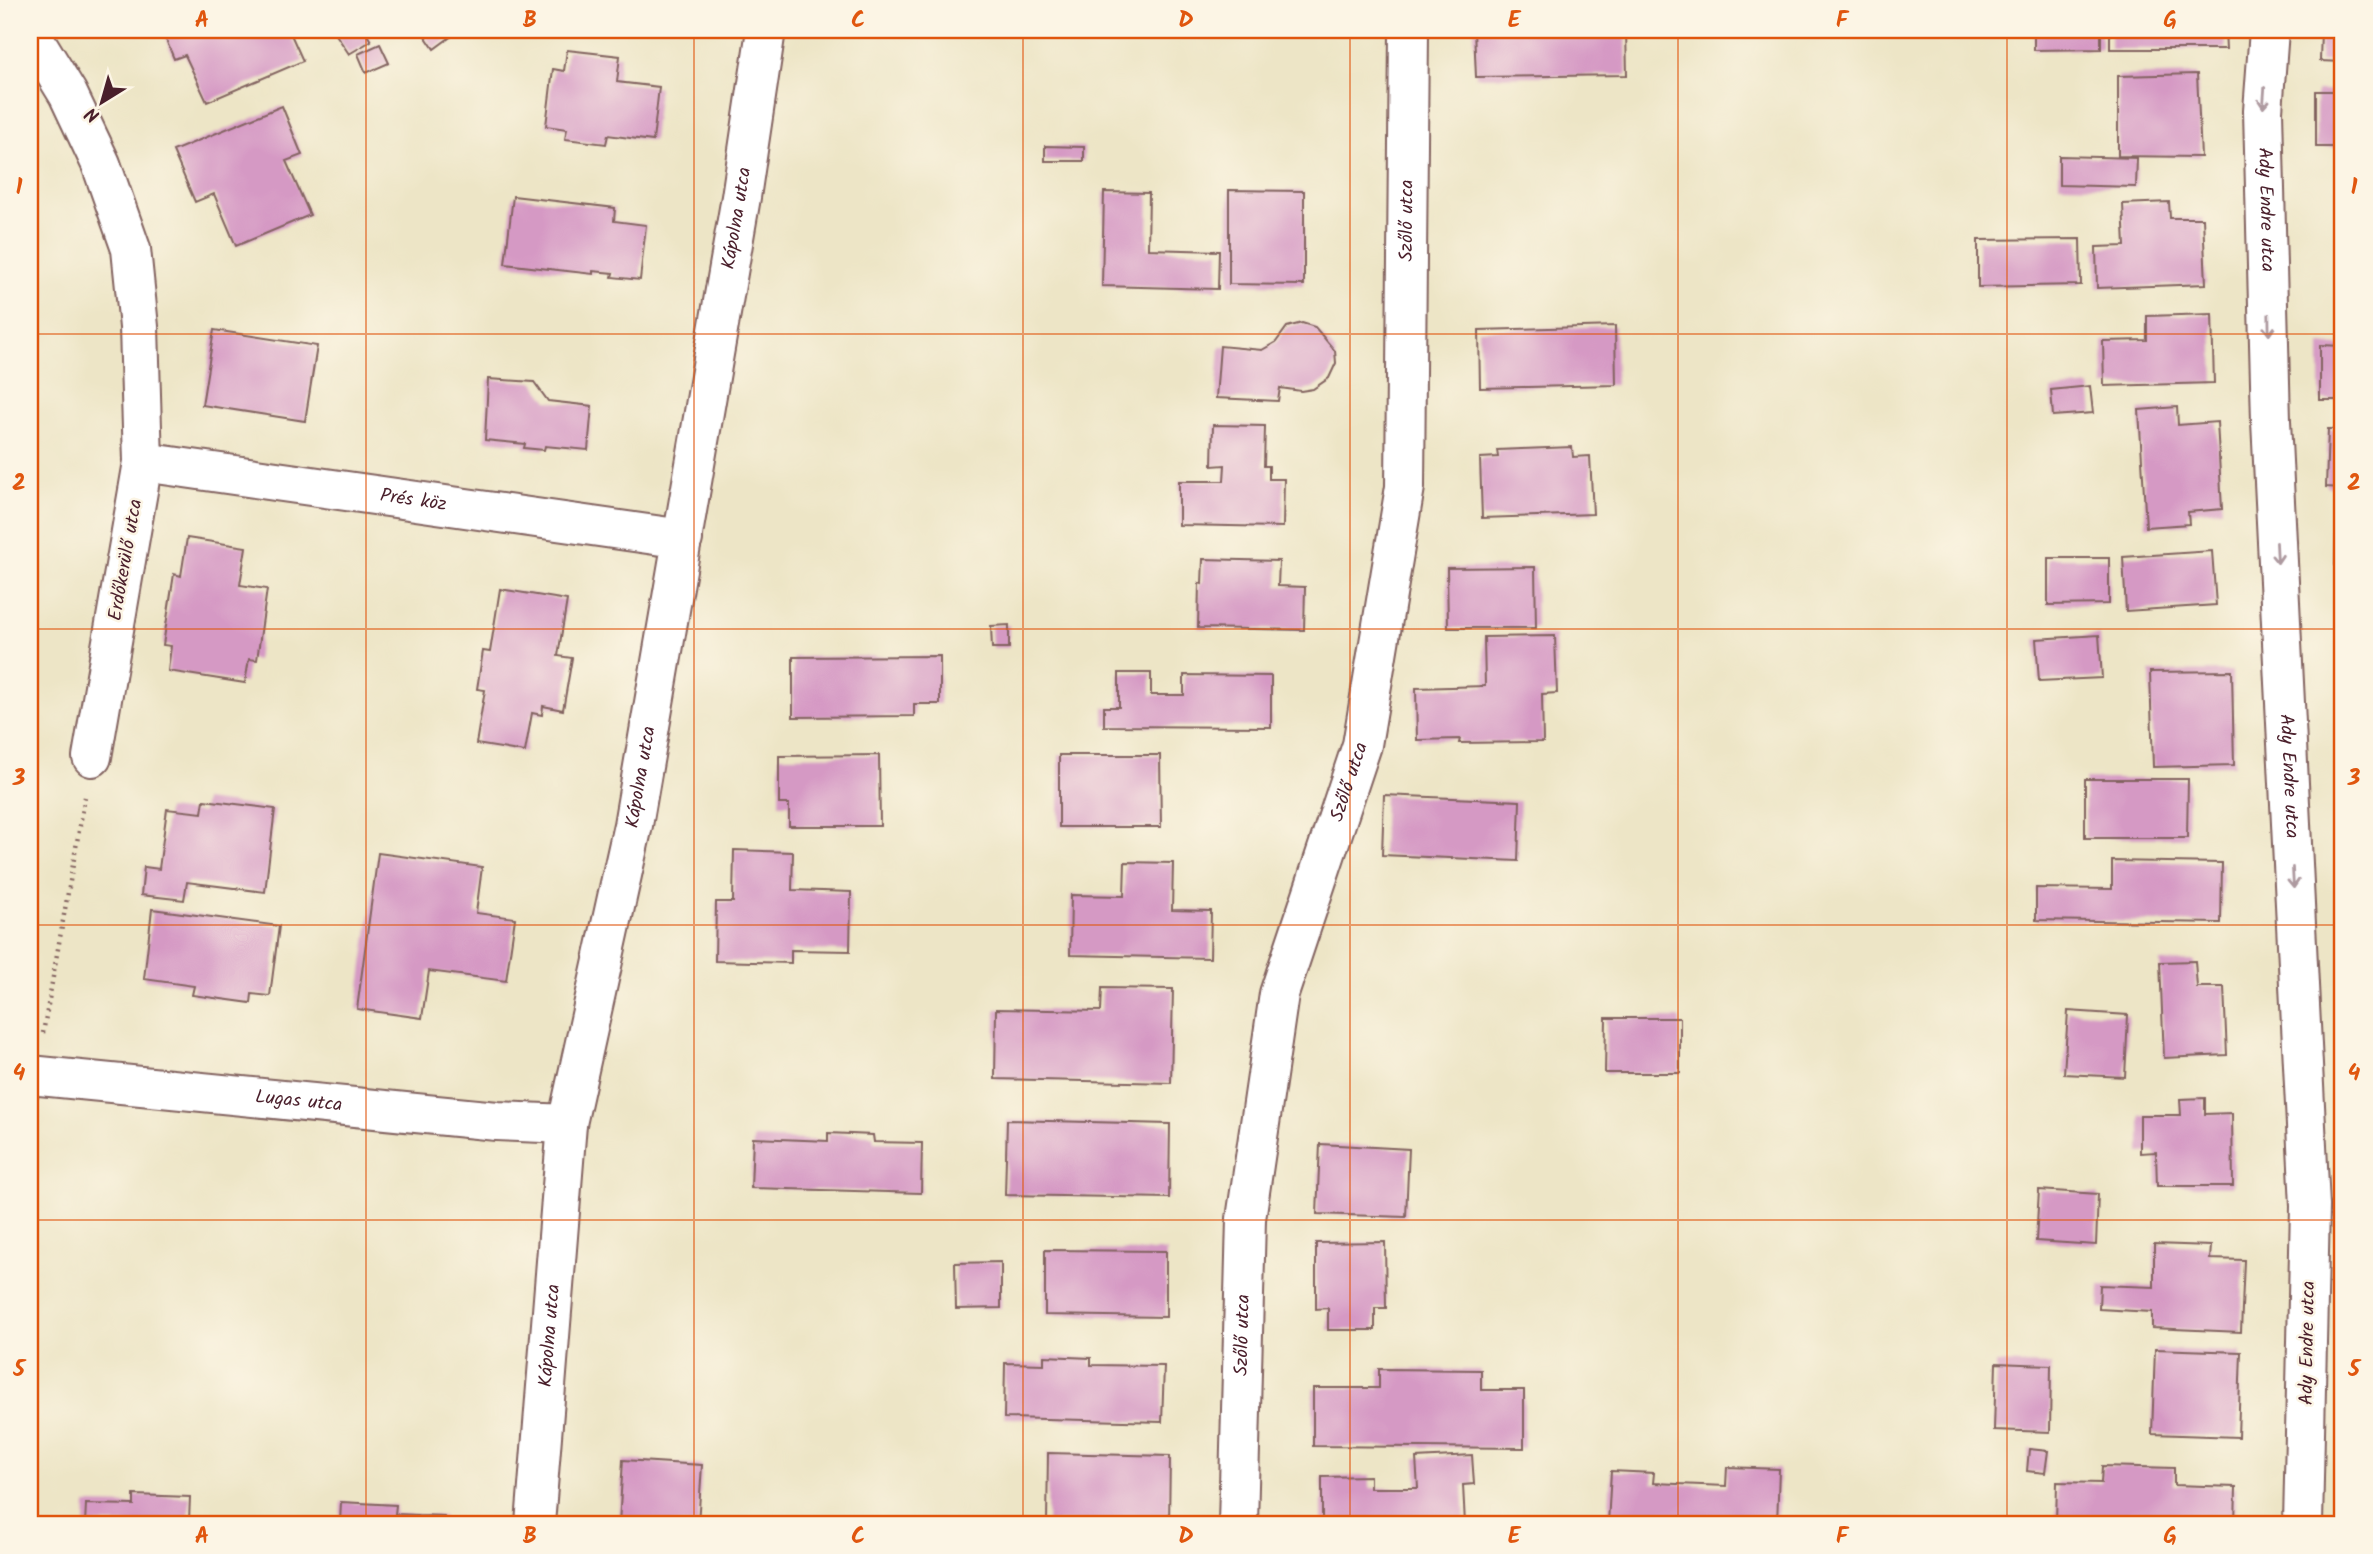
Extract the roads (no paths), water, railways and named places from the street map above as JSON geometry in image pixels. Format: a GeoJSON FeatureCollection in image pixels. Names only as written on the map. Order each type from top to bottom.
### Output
{"type":"FeatureCollection","features":[{"type":"Feature","properties":{"kind":"street","name":"Kápolna utca"},"geometry":{"type":"LineString","coordinates":[[535,1524],[567,1124],[633,825],[741,197],[766,30]]}},
{"type":"Feature","properties":{"kind":"street","name":"Szőlő utca"},"geometry":{"type":"LineString","coordinates":[[1238,1524],[1246,1219],[1279,993],[1362,745],[1405,486],[1409,30]]}},
{"type":"Feature","properties":{"kind":"street","name":"Ady Endre utca"},"geometry":{"type":"LineString","coordinates":[[2269,30],[2263,111],[2271,421],[2310,1206],[2304,1524]]}},
{"type":"Feature","properties":{"kind":"street","name":"Erdőkerülő utca"},"geometry":{"type":"LineString","coordinates":[[30,32],[68,94],[101,164],[131,249],[139,327],[143,462],[92,757]]}},
{"type":"Feature","properties":{"kind":"street","name":"Prés köz"},"geometry":{"type":"LineString","coordinates":[[143,462],[682,539]]}},
{"type":"Feature","properties":{"kind":"street","name":"Lugas utca"},"geometry":{"type":"LineString","coordinates":[[32,1085],[567,1124]]}}]}
